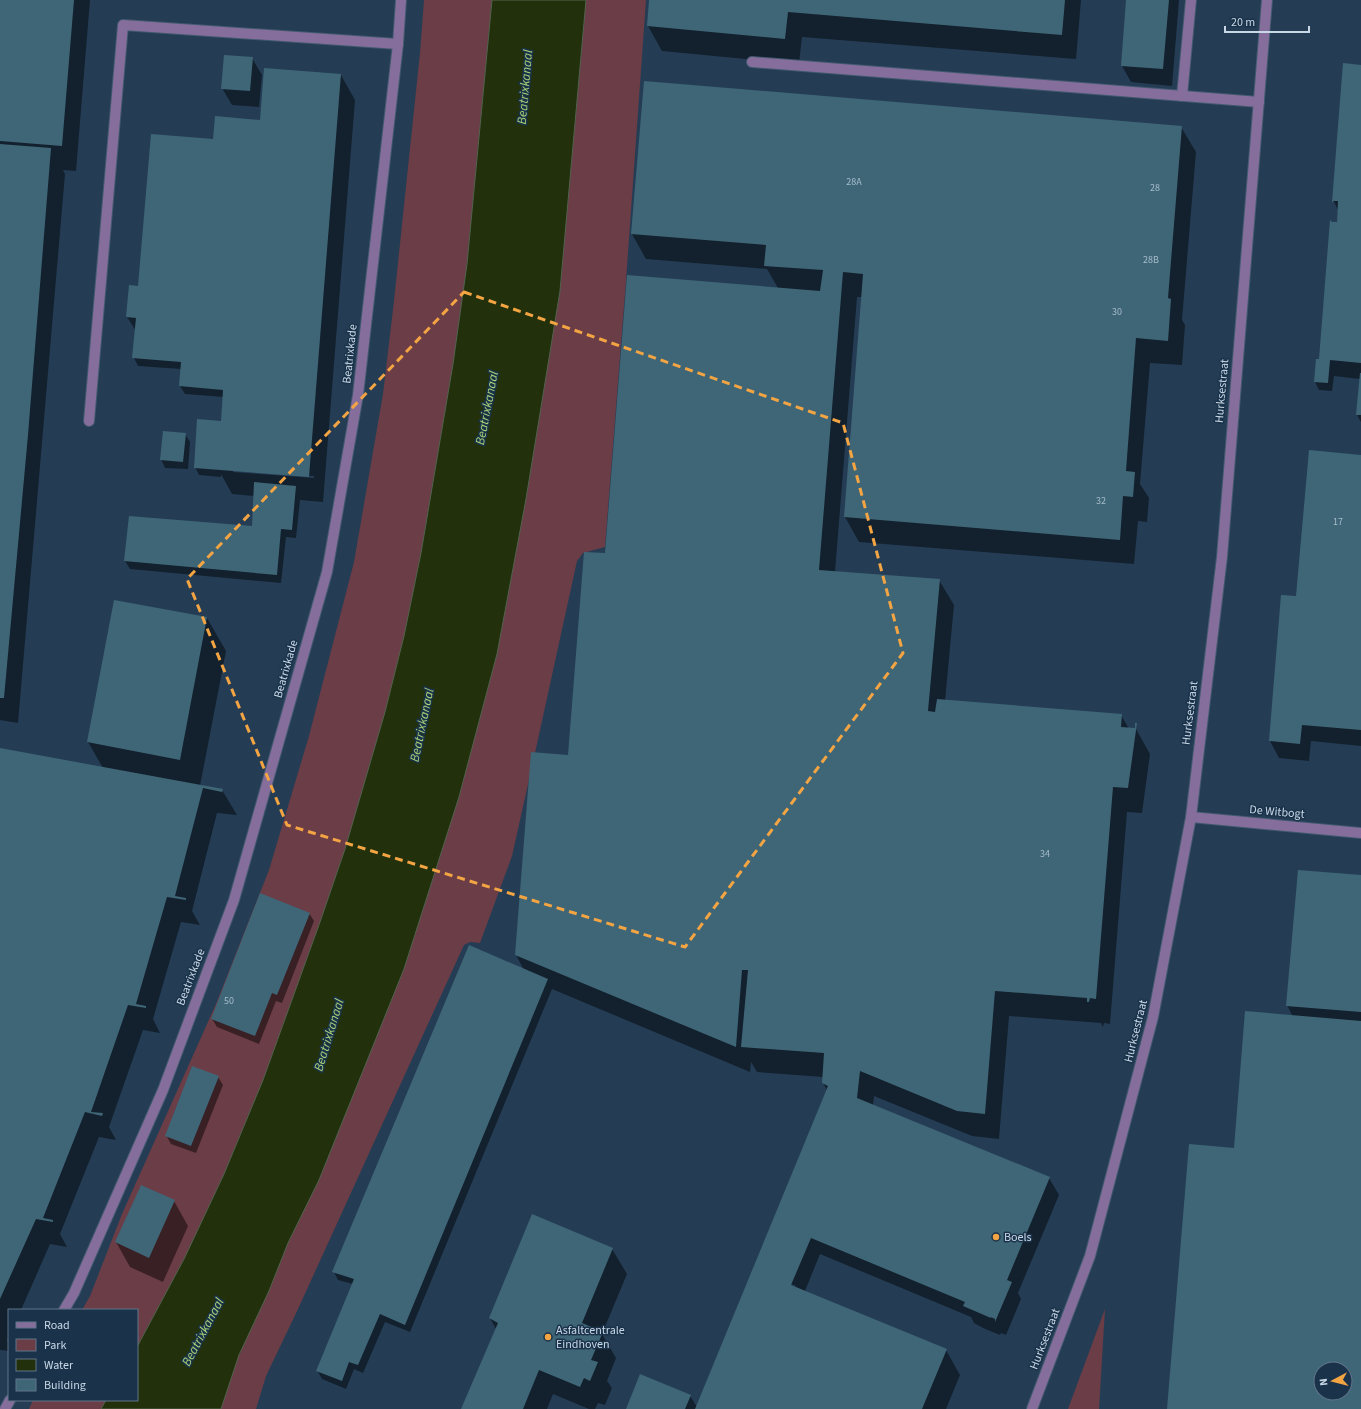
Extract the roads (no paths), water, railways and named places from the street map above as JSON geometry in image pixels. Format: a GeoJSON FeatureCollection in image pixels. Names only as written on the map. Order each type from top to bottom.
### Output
{"type":"FeatureCollection","features":[{"type":"Feature","properties":{"kind":"street","name":"Beatrixkade"},"geometry":{"type":"LineString","coordinates":[[65,1309],[74,1293],[163,1090],[234,900],[327,572],[358,395],[398,44],[401,0]]}},
{"type":"Feature","properties":{"kind":"street"},"geometry":{"type":"LineString","coordinates":[[1182,96],[1191,0]]}},
{"type":"Feature","properties":{"kind":"street","name":"Hurksestraat"},"geometry":{"type":"LineString","coordinates":[[1032,1409],[1092,1249],[1153,1017],[1191,817],[1222,557],[1267,0]]}},
{"type":"Feature","properties":{"kind":"street"},"geometry":{"type":"LineString","coordinates":[[89,421],[123,25],[398,44]]}},
{"type":"Feature","properties":{"kind":"street"},"geometry":{"type":"LineString","coordinates":[[752,62],[1259,102]]}},
{"type":"Feature","properties":{"kind":"street","name":"De Witbogt"},"geometry":{"type":"LineString","coordinates":[[1191,817],[1361,833]]}},
{"type":"Feature","properties":{"kind":"water","name":"Beatrixkanaal"},"geometry":{"type":"Polygon","coordinates":[[[492,0],[586,0],[560,291],[526,499],[497,654],[459,797],[404,969],[319,1180],[288,1243],[269,1291],[239,1355],[221,1409],[101,1409],[105,1401],[138,1401],[138,1345],[184,1259],[224,1174],[263,1080],[345,849],[385,712],[404,636],[421,553],[453,364],[467,264],[492,0]]]}},
{"type":"Feature","properties":{"kind":"place","name":"Boels"},"geometry":{"type":"Point","coordinates":[996,1237]}},
{"type":"Feature","properties":{"kind":"place","name":"Asfaltcentrale Eindhoven"},"geometry":{"type":"Point","coordinates":[548,1337]}}]}
